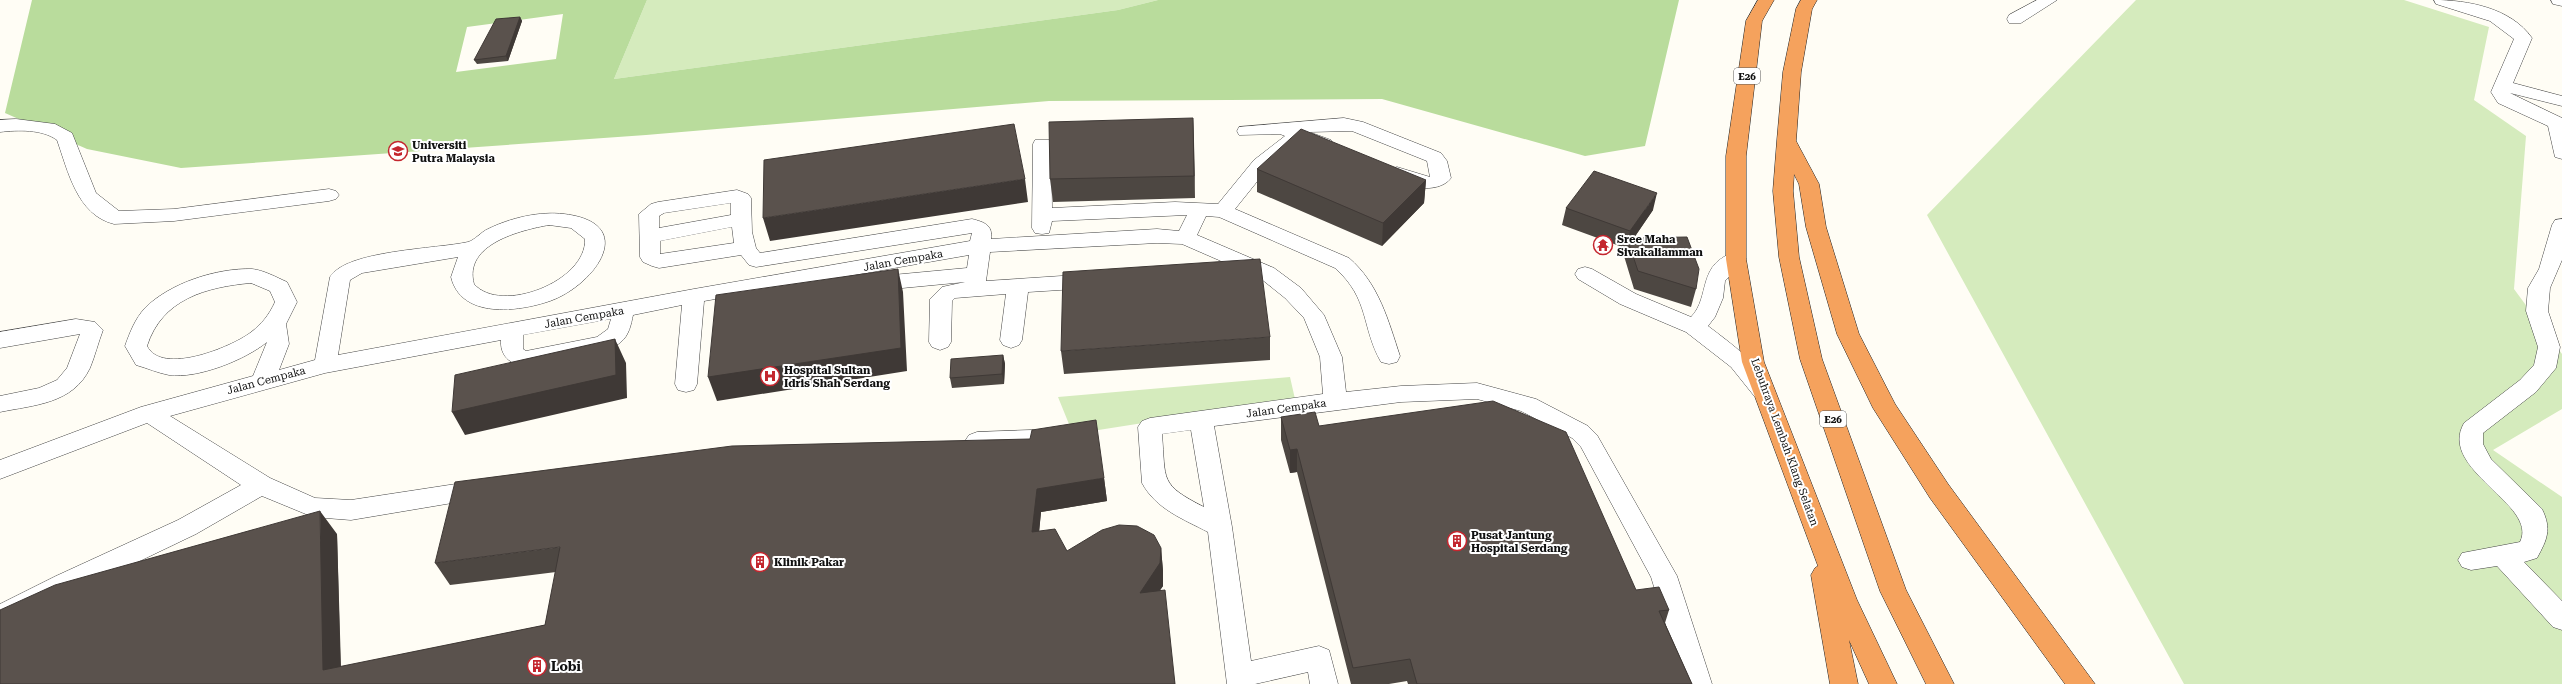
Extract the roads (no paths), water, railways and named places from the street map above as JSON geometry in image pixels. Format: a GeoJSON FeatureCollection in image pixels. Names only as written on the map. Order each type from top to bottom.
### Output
{"type":"FeatureCollection","features":[{"type":"Feature","properties":{"kind":"highway","name":"Lebuhraya Lembah Klang Selatan"},"geometry":{"type":"LineString","coordinates":[[1766,0],[1754,21],[1736,156],[1736,259],[1753,362],[1844,600],[1883,684]]}},
{"type":"Feature","properties":{"kind":"highway","name":"E26"},"geometry":{"type":"LineString","coordinates":[[1808,0],[1804,9],[1792,72],[1786,140],[1783,191],[1789,257],[1812,358],[1893,590],[1940,684]]}},
{"type":"Feature","properties":{"kind":"highway"},"geometry":{"type":"LineString","coordinates":[[1786,140],[1809,184],[1816,227],[1848,334],[1885,408],[1939,491],[2081,684]]}},
{"type":"Feature","properties":{"kind":"highway"},"geometry":{"type":"LineString","coordinates":[[1815,523],[1844,684]]}},
{"type":"Feature","properties":{"kind":"street"},"geometry":{"type":"LineString","coordinates":[[2015,19],[2049,0]]}},
{"type":"Feature","properties":{"kind":"street"},"geometry":{"type":"LineString","coordinates":[[2442,0],[2498,18],[2515,28],[2523,38],[2500,92],[2504,99],[2555,122],[2559,129],[2562,153]]}},
{"type":"Feature","properties":{"kind":"street"},"geometry":{"type":"LineString","coordinates":[[2503,86],[2562,101]]}},
{"type":"Feature","properties":{"kind":"street"},"geometry":{"type":"LineString","coordinates":[[1246,131],[1280,128],[1306,129],[1334,123],[1356,126],[1426,152],[1437,161],[1441,178],[1431,183],[1421,182],[1378,165]]}},
{"type":"Feature","properties":{"kind":"street"},"geometry":{"type":"LineString","coordinates":[[0,126],[16,124],[55,130],[65,137],[87,196],[114,218],[174,215],[329,194]]}},
{"type":"Feature","properties":{"kind":"street"},"geometry":{"type":"LineString","coordinates":[[1306,129],[1342,151]]}},
{"type":"Feature","properties":{"kind":"street"},"geometry":{"type":"LineString","coordinates":[[1223,211],[1261,164],[1306,129]]}},
{"type":"Feature","properties":{"kind":"street"},"geometry":{"type":"LineString","coordinates":[[1042,144],[1042,241]]}},
{"type":"Feature","properties":{"kind":"street"},"geometry":{"type":"LineString","coordinates":[[746,248],[659,261],[650,257],[649,214],[658,208],[737,196],[741,198],[746,248],[750,255],[756,260],[972,225],[982,230],[982,246],[976,282]]}},
{"type":"Feature","properties":{"kind":"street"},"geometry":{"type":"LineString","coordinates":[[1042,214],[1174,208],[1223,211],[1342,263],[1355,272],[1364,285],[1389,356]]}},
{"type":"Feature","properties":{"kind":"street"},"geometry":{"type":"LineString","coordinates":[[1185,238],[1200,209]]}},
{"type":"Feature","properties":{"kind":"street"},"geometry":{"type":"LineString","coordinates":[[325,365],[340,277],[356,267],[432,253],[474,248],[489,237],[508,228],[549,219],[568,220],[583,225],[593,233],[596,245],[594,257],[584,270],[568,284],[540,296],[521,301],[498,302],[478,298],[465,289],[460,277],[461,270],[463,263],[474,248]]}},
{"type":"Feature","properties":{"kind":"street"},"geometry":{"type":"LineString","coordinates":[[649,236],[742,220]]}},
{"type":"Feature","properties":{"kind":"street"},"geometry":{"type":"LineString","coordinates":[[2471,560],[2528,551],[2536,535],[2533,516],[2483,465],[2471,444],[2472,429],[2528,386],[2545,368],[2549,347],[2537,311],[2539,288],[2549,269],[2562,225]]}},
{"type":"Feature","properties":{"kind":"street","name":"Jalan Cempaka"},"geometry":{"type":"LineString","coordinates":[[0,470],[149,413],[263,380],[325,365],[623,310],[693,304],[820,274],[982,246],[1042,241],[1156,236],[1185,238],[1267,272],[1293,293],[1313,315],[1331,358],[1335,401],[1201,419],[1150,428],[1154,483],[1170,501],[1220,527]]}},
{"type":"Feature","properties":{"kind":"street"},"geometry":{"type":"LineString","coordinates":[[820,274],[823,249]]}},
{"type":"Feature","properties":{"kind":"street"},"geometry":{"type":"LineString","coordinates":[[1213,273],[1234,258]]}},
{"type":"Feature","properties":{"kind":"street"},"geometry":{"type":"LineString","coordinates":[[1694,327],[1704,317],[1712,298],[1715,280],[1723,269],[1736,259]]}},
{"type":"Feature","properties":{"kind":"street"},"geometry":{"type":"LineString","coordinates":[[1585,274],[1628,299],[1694,327],[1739,361],[1767,396]]}},
{"type":"Feature","properties":{"kind":"street"},"geometry":{"type":"LineString","coordinates":[[263,380],[278,344],[275,324],[284,310],[287,297],[281,287],[270,279],[253,276],[232,277],[202,285],[166,302],[150,316],[138,332],[136,346],[143,358],[153,363],[181,367],[207,362],[234,353],[258,340],[275,324]]}},
{"type":"Feature","properties":{"kind":"street"},"geometry":{"type":"LineString","coordinates":[[686,384],[693,304],[757,298],[834,288],[976,282],[1018,286],[1109,280]]}},
{"type":"Feature","properties":{"kind":"street"},"geometry":{"type":"LineString","coordinates":[[940,342],[941,299],[949,292],[976,282]]}},
{"type":"Feature","properties":{"kind":"street"},"geometry":{"type":"LineString","coordinates":[[1011,340],[1018,286]]}},
{"type":"Feature","properties":{"kind":"street"},"geometry":{"type":"LineString","coordinates":[[513,330],[512,351],[516,357],[525,360],[602,344],[614,339],[620,332],[623,310]]}},
{"type":"Feature","properties":{"kind":"street"},"geometry":{"type":"LineString","coordinates":[[0,340],[76,326],[87,327],[92,330],[73,378],[66,386],[53,392],[0,404]]}},
{"type":"Feature","properties":{"kind":"street"},"geometry":{"type":"LineString","coordinates":[[1335,401],[1401,394],[1477,391],[1528,406],[1580,432],[1590,441],[1664,576],[1698,684]]}},
{"type":"Feature","properties":{"kind":"street"},"geometry":{"type":"LineString","coordinates":[[149,413],[222,462],[261,484],[312,507],[351,510],[507,485]]}},
{"type":"Feature","properties":{"kind":"street"},"geometry":{"type":"LineString","coordinates":[[1201,419],[1220,527],[1240,679],[1319,658],[1324,684]]}},
{"type":"Feature","properties":{"kind":"street"},"geometry":{"type":"LineString","coordinates":[[954,442],[1033,439]]}},
{"type":"Feature","properties":{"kind":"street"},"geometry":{"type":"LineString","coordinates":[[0,617],[66,583],[186,527],[261,484]]}},
{"type":"Feature","properties":{"kind":"street"},"geometry":{"type":"LineString","coordinates":[[2502,555],[2562,619]]}},
{"type":"Feature","properties":{"kind":"place","name":"Universiti Putra Malaysia"},"geometry":{"type":"Point","coordinates":[398,151]}},
{"type":"Feature","properties":{"kind":"place","name":"Sree Maha Sivakaliamman"},"geometry":{"type":"Point","coordinates":[1603,245]}},
{"type":"Feature","properties":{"kind":"place","name":"Hospital Sultan Idris Shah Serdang"},"geometry":{"type":"Point","coordinates":[770,376]}},
{"type":"Feature","properties":{"kind":"place","name":"Pusat Jantung Hospital Serdang"},"geometry":{"type":"Point","coordinates":[1457,541]}},
{"type":"Feature","properties":{"kind":"place","name":"Klinik Pakar"},"geometry":{"type":"Point","coordinates":[760,562]}},
{"type":"Feature","properties":{"kind":"place","name":"Lobi"},"geometry":{"type":"Point","coordinates":[537,666]}}]}
